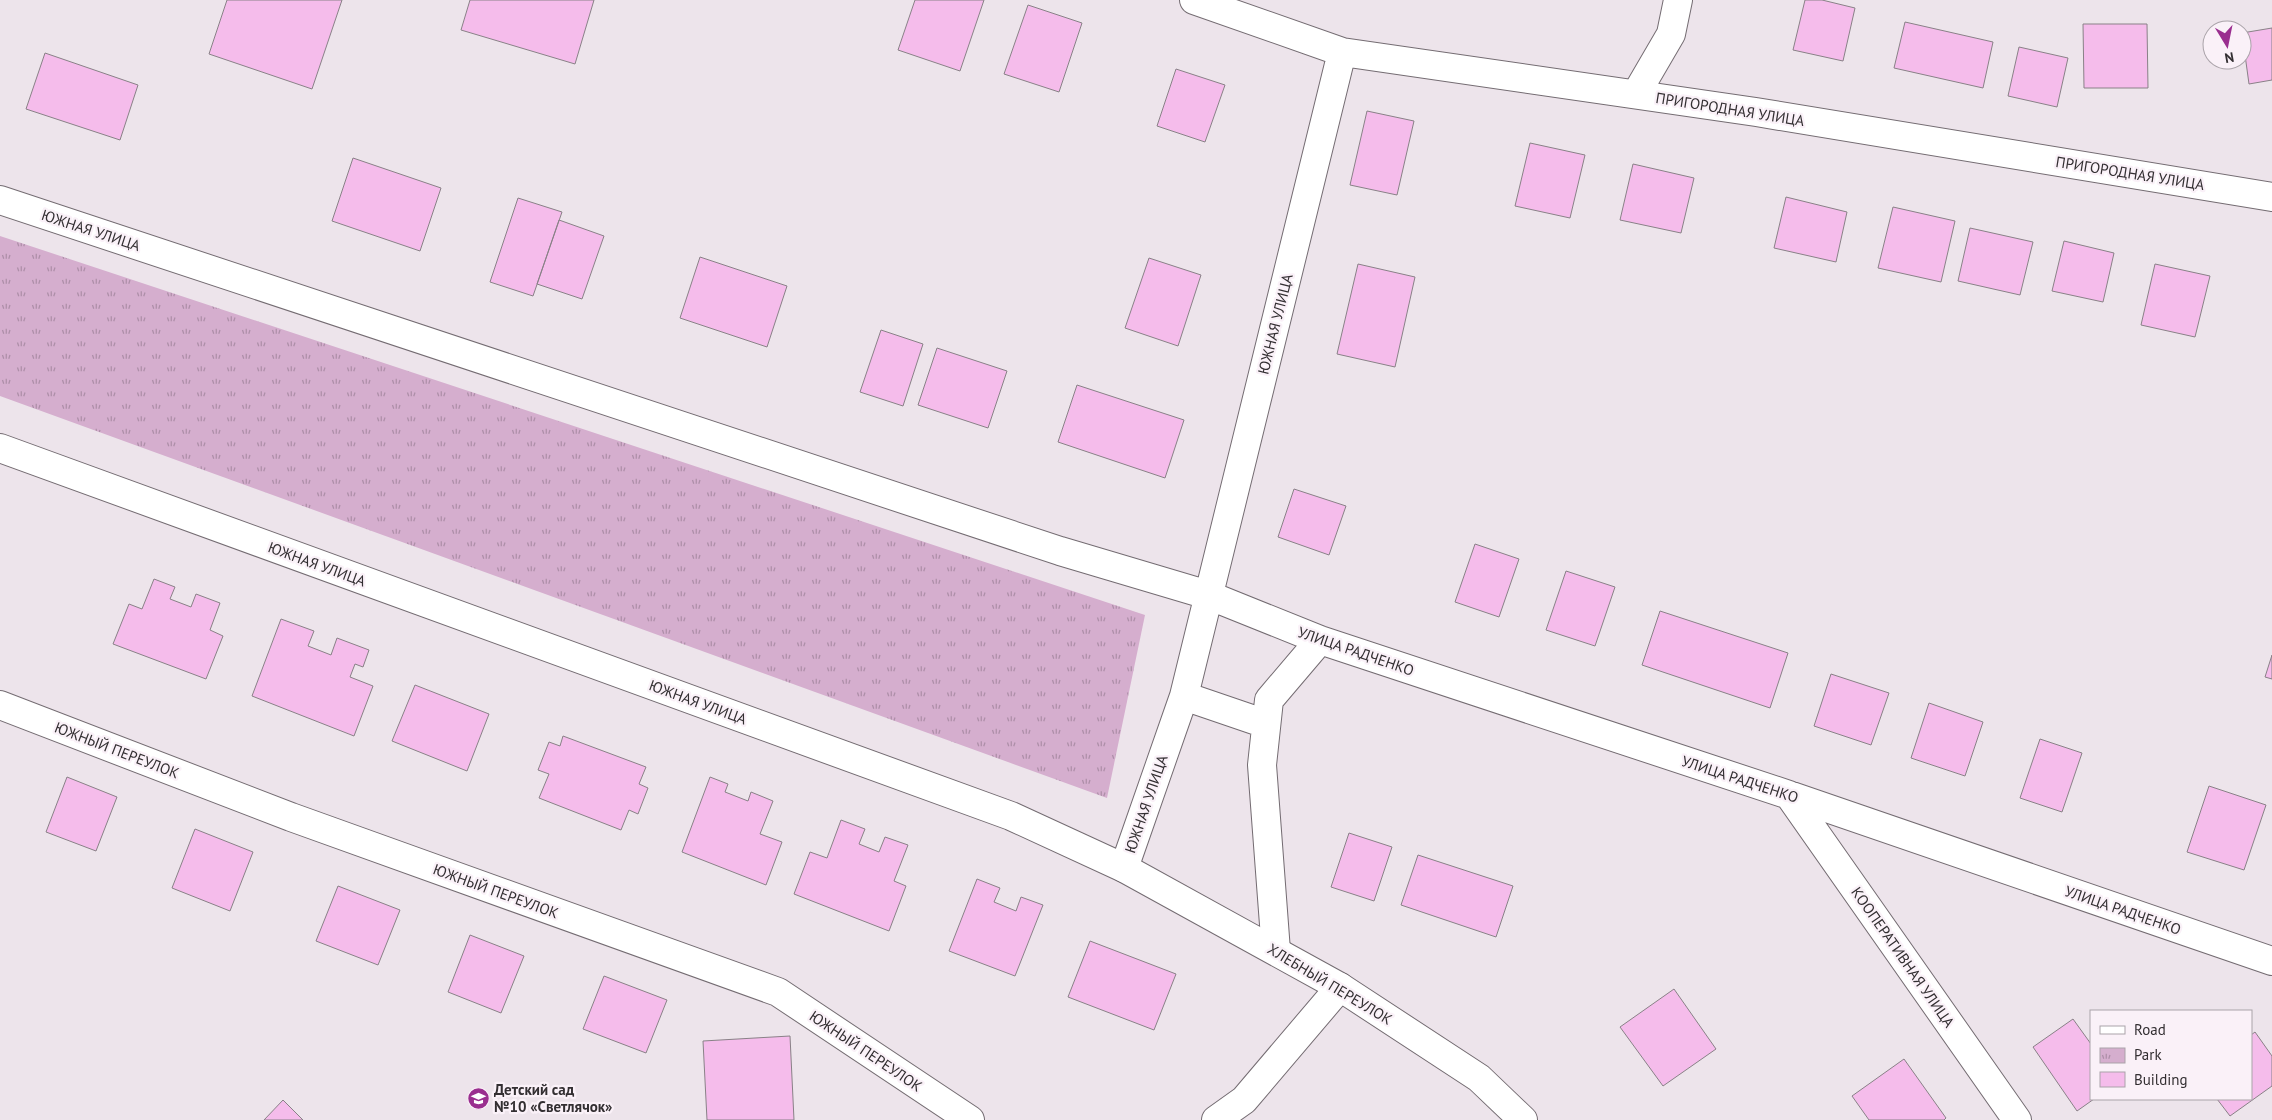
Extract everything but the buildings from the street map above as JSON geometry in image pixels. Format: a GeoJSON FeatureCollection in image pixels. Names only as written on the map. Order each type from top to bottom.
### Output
{"type":"FeatureCollection","features":[{"type":"Feature","properties":{"kind":"street","name":"ПРИГОРОДНАЯ УЛИЦА"},"geometry":{"type":"LineString","coordinates":[[1194,0],[1342,52],[1636,94],[2272,197]]}},
{"type":"Feature","properties":{"kind":"street"},"geometry":{"type":"LineString","coordinates":[[1636,94],[1671,34],[1678,0]]}},
{"type":"Feature","properties":{"kind":"street","name":"ЮЖНАЯ УЛИЦА"},"geometry":{"type":"LineString","coordinates":[[0,449],[1011,816],[1124,868],[1184,696],[1342,52]]}},
{"type":"Feature","properties":{"kind":"street","name":"ЮЖНАЯ УЛИЦА"},"geometry":{"type":"LineString","coordinates":[[0,200],[1060,551],[1208,595]]}},
{"type":"Feature","properties":{"kind":"street","name":"УЛИЦА РАДЧЕНКО"},"geometry":{"type":"LineString","coordinates":[[1208,595],[1320,640],[1789,795],[2272,961]]}},
{"type":"Feature","properties":{"kind":"street"},"geometry":{"type":"LineString","coordinates":[[1276,951],[1262,765],[1269,700],[1320,640]]}},
{"type":"Feature","properties":{"kind":"street"},"geometry":{"type":"LineString","coordinates":[[1184,696],[1266,724]]}},
{"type":"Feature","properties":{"kind":"street","name":"ЮЖНЫЙ ПЕРЕУЛОК"},"geometry":{"type":"LineString","coordinates":[[0,705],[291,817],[778,992],[970,1120]]}},
{"type":"Feature","properties":{"kind":"street","name":"КООПЕРАТИВНАЯ УЛИЦА"},"geometry":{"type":"LineString","coordinates":[[1789,795],[2017,1120]]}},
{"type":"Feature","properties":{"kind":"street","name":"ХЛЕБНЫЙ ПЕРЕУЛОК"},"geometry":{"type":"LineString","coordinates":[[1124,868],[1340,987],[1479,1078],[1523,1120]]}},
{"type":"Feature","properties":{"kind":"street"},"geometry":{"type":"LineString","coordinates":[[1216,1120],[1244,1100],[1340,987]]}},
{"type":"Feature","properties":{"kind":"green space"},"geometry":{"type":"Polygon","coordinates":[[[0,236],[1145,615],[1107,798],[0,396],[0,236]]]}},
{"type":"Feature","properties":{"kind":"place","name":"Детский сад №10 «Светлячок»"},"geometry":{"type":"Point","coordinates":[478,1098]}}]}
